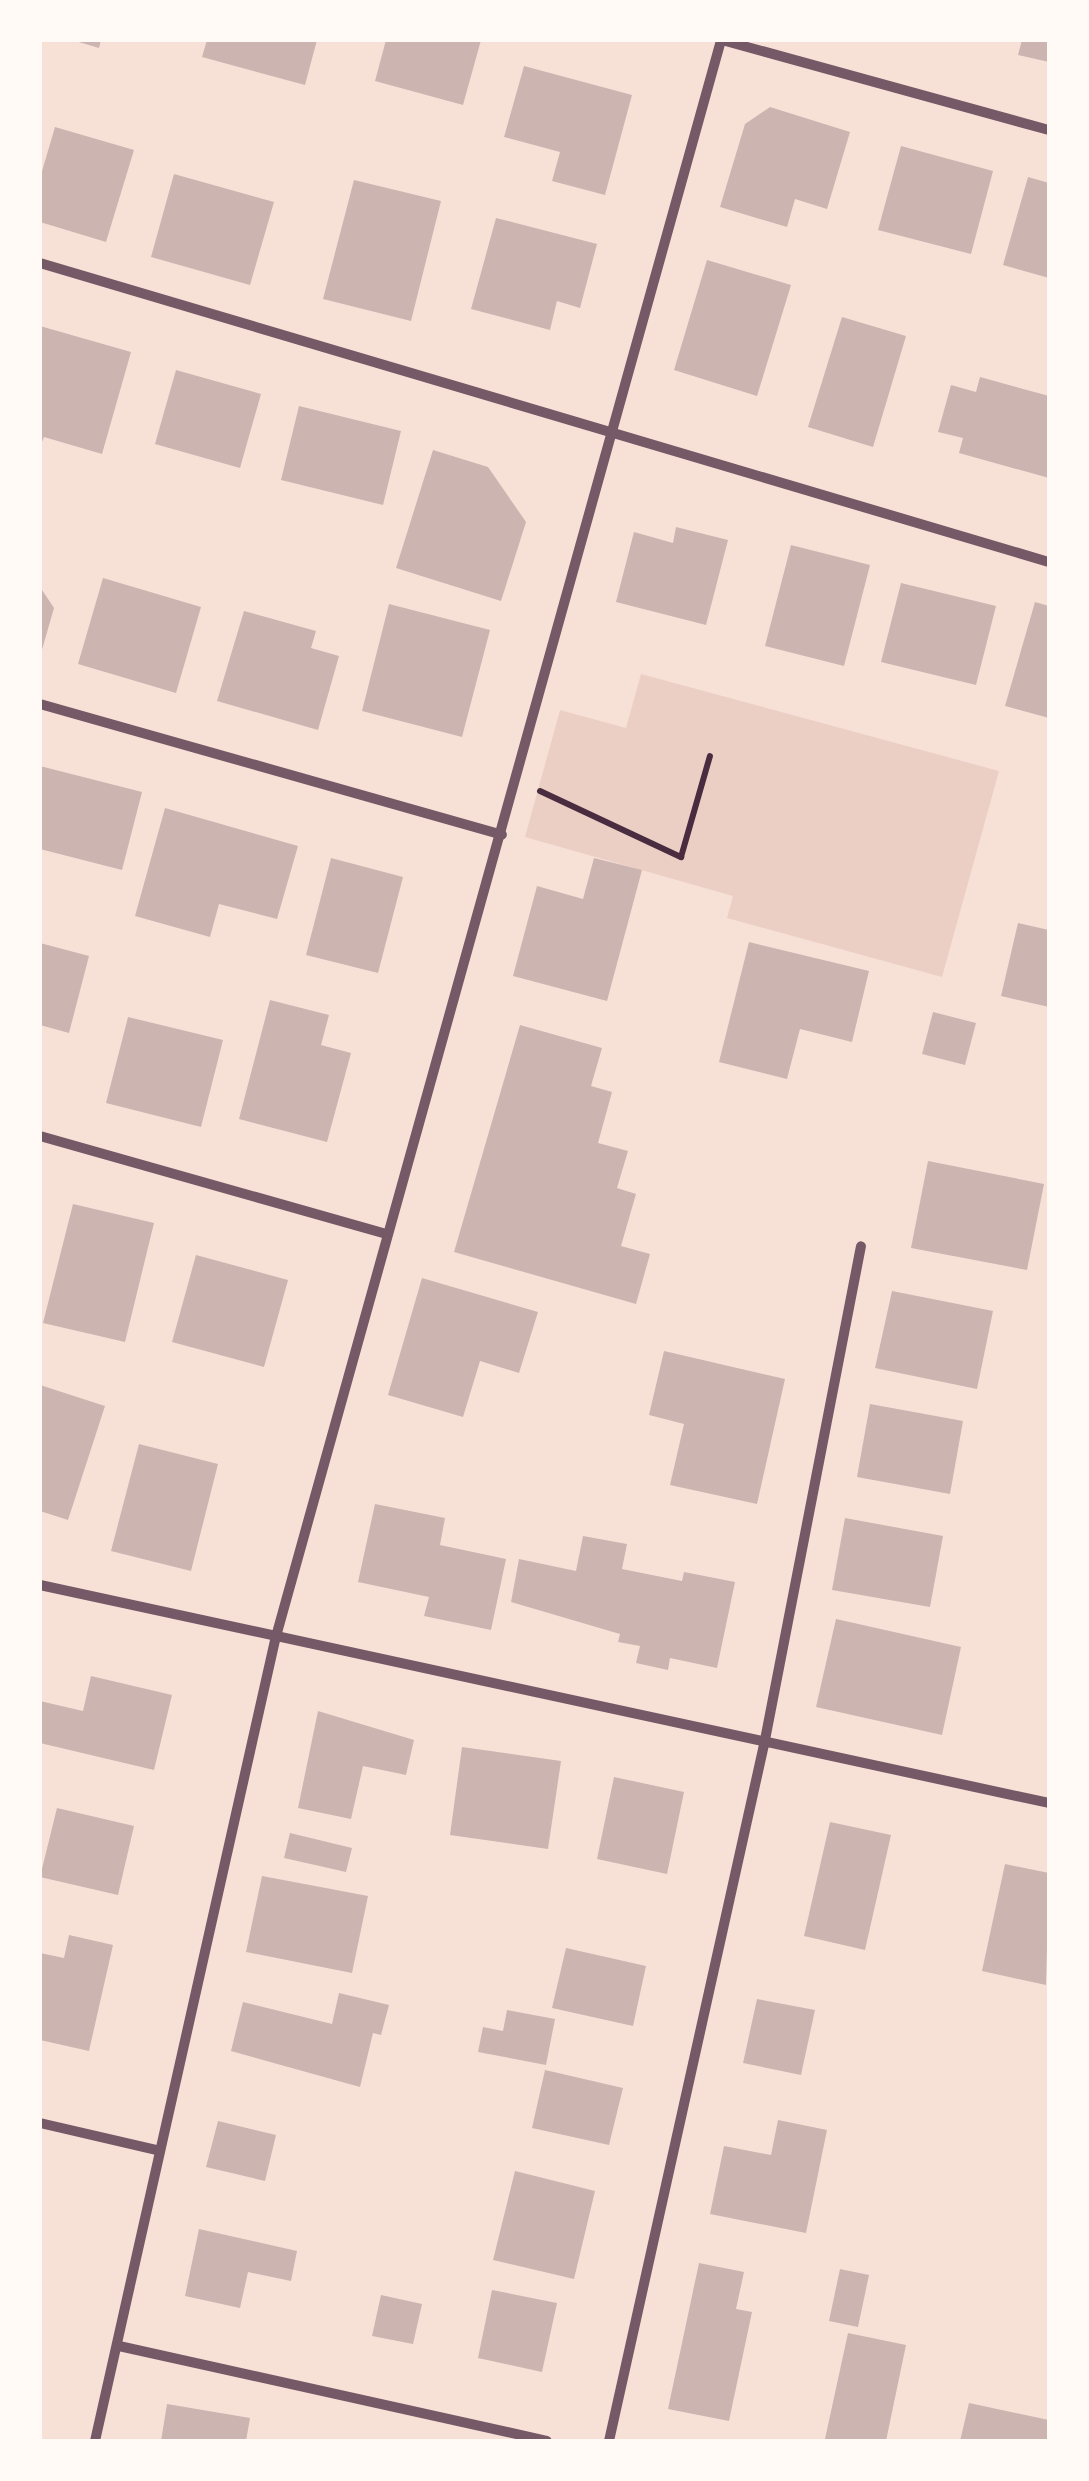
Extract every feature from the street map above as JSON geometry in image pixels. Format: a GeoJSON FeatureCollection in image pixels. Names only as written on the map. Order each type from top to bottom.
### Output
{"type":"FeatureCollection","features":[{"type":"Feature","properties":{"kind":"street"},"geometry":{"type":"LineString","coordinates":[[96,2441],[119,2346],[156,2150],[275,1640],[722,40],[1049,130]]}},
{"type":"Feature","properties":{"kind":"street"},"geometry":{"type":"LineString","coordinates":[[40,263],[612,436],[1049,562]]}},
{"type":"Feature","properties":{"kind":"street"},"geometry":{"type":"LineString","coordinates":[[40,704],[502,835]]}},
{"type":"Feature","properties":{"kind":"street"},"geometry":{"type":"LineString","coordinates":[[40,1136],[386,1234]]}},
{"type":"Feature","properties":{"kind":"street"},"geometry":{"type":"LineString","coordinates":[[609,2441],[764,1745],[861,1246]]}},
{"type":"Feature","properties":{"kind":"street"},"geometry":{"type":"LineString","coordinates":[[40,1585],[275,1640],[1049,1803]]}},
{"type":"Feature","properties":{"kind":"street"},"geometry":{"type":"LineString","coordinates":[[40,2123],[156,2150]]}},
{"type":"Feature","properties":{"kind":"street"},"geometry":{"type":"LineString","coordinates":[[119,2346],[548,2441]]}},
{"type":"Feature","properties":{"kind":"path"},"geometry":{"type":"LineString","coordinates":[[516,780],[681,857],[710,756]]}},
{"type":"Feature","properties":{"kind":"shaded area"},"geometry":{"type":"Polygon","coordinates":[[[641,674],[999,771],[942,977],[727,918],[733,896],[525,837],[560,710],[626,728],[641,674]]]}},
{"type":"Feature","properties":{"kind":"building"},"geometry":{"type":"Polygon","coordinates":[[[72,40],[101,40],[99,48],[72,40]]]}},
{"type":"Feature","properties":{"kind":"building"},"geometry":{"type":"Polygon","coordinates":[[[207,40],[317,40],[305,85],[202,57],[207,40]]]}},
{"type":"Feature","properties":{"kind":"building"},"geometry":{"type":"Polygon","coordinates":[[[386,40],[481,40],[463,105],[375,81],[386,40]]]}},
{"type":"Feature","properties":{"kind":"building"},"geometry":{"type":"Polygon","coordinates":[[[1022,40],[1049,40],[1049,62],[1018,55],[1022,40]]]}},
{"type":"Feature","properties":{"kind":"building"},"geometry":{"type":"Polygon","coordinates":[[[524,66],[632,95],[605,195],[552,181],[560,152],[504,137],[524,66]]]}},
{"type":"Feature","properties":{"kind":"building"},"geometry":{"type":"Polygon","coordinates":[[[770,107],[850,132],[827,209],[795,199],[787,227],[720,207],[745,124],[770,107]]]}},
{"type":"Feature","properties":{"kind":"building"},"geometry":{"type":"Polygon","coordinates":[[[55,127],[134,150],[106,242],[40,222],[40,178],[55,127]]]}},
{"type":"Feature","properties":{"kind":"building"},"geometry":{"type":"Polygon","coordinates":[[[901,146],[993,171],[971,254],[878,230],[901,146]]]}},
{"type":"Feature","properties":{"kind":"building"},"geometry":{"type":"Polygon","coordinates":[[[174,174],[274,202],[250,285],[151,257],[174,174]]]}},
{"type":"Feature","properties":{"kind":"building"},"geometry":{"type":"Polygon","coordinates":[[[1028,177],[1049,183],[1049,278],[1003,265],[1028,177]]]}},
{"type":"Feature","properties":{"kind":"building"},"geometry":{"type":"Polygon","coordinates":[[[354,180],[441,201],[411,321],[323,299],[354,180]]]}},
{"type":"Feature","properties":{"kind":"building"},"geometry":{"type":"Polygon","coordinates":[[[496,218],[597,244],[580,308],[557,301],[550,330],[471,309],[496,218]]]}},
{"type":"Feature","properties":{"kind":"building"},"geometry":{"type":"Polygon","coordinates":[[[707,260],[791,285],[757,396],[674,370],[707,260]]]}},
{"type":"Feature","properties":{"kind":"building"},"geometry":{"type":"Polygon","coordinates":[[[842,317],[906,336],[873,447],[808,427],[842,317]]]}},
{"type":"Feature","properties":{"kind":"building"},"geometry":{"type":"Polygon","coordinates":[[[40,326],[131,352],[102,454],[44,437],[40,447],[40,326]]]}},
{"type":"Feature","properties":{"kind":"building"},"geometry":{"type":"Polygon","coordinates":[[[176,370],[261,394],[240,468],[155,444],[176,370]]]}},
{"type":"Feature","properties":{"kind":"building"},"geometry":{"type":"Polygon","coordinates":[[[980,377],[1049,396],[1049,478],[959,453],[963,438],[938,432],[951,385],[976,392],[980,377]]]}},
{"type":"Feature","properties":{"kind":"building"},"geometry":{"type":"Polygon","coordinates":[[[299,406],[401,431],[383,505],[281,480],[299,406]]]}},
{"type":"Feature","properties":{"kind":"building"},"geometry":{"type":"Polygon","coordinates":[[[433,450],[488,467],[526,522],[501,601],[396,568],[433,450]]]}},
{"type":"Feature","properties":{"kind":"building"},"geometry":{"type":"Polygon","coordinates":[[[676,527],[728,540],[706,625],[616,602],[634,532],[673,543],[676,527]]]}},
{"type":"Feature","properties":{"kind":"building"},"geometry":{"type":"Polygon","coordinates":[[[791,545],[870,565],[844,666],[765,646],[791,545]]]}},
{"type":"Feature","properties":{"kind":"building"},"geometry":{"type":"Polygon","coordinates":[[[103,578],[201,607],[176,693],[78,664],[103,578]]]}},
{"type":"Feature","properties":{"kind":"building"},"geometry":{"type":"Polygon","coordinates":[[[901,583],[996,606],[976,685],[881,662],[901,583]]]}},
{"type":"Feature","properties":{"kind":"building"},"geometry":{"type":"Polygon","coordinates":[[[40,587],[54,608],[41,653],[40,653],[40,587]]]}},
{"type":"Feature","properties":{"kind":"building"},"geometry":{"type":"Polygon","coordinates":[[[1035,602],[1049,606],[1049,718],[1005,706],[1035,602]]]}},
{"type":"Feature","properties":{"kind":"building"},"geometry":{"type":"Polygon","coordinates":[[[389,604],[490,630],[462,737],[362,711],[389,604]]]}},
{"type":"Feature","properties":{"kind":"building"},"geometry":{"type":"Polygon","coordinates":[[[244,611],[316,631],[311,648],[339,656],[318,730],[217,701],[244,611]]]}},
{"type":"Feature","properties":{"kind":"building"},"geometry":{"type":"Polygon","coordinates":[[[40,766],[142,792],[122,870],[40,849],[40,766]]]}},
{"type":"Feature","properties":{"kind":"building"},"geometry":{"type":"Polygon","coordinates":[[[165,808],[298,846],[277,919],[219,904],[210,937],[135,916],[165,808]]]}},
{"type":"Feature","properties":{"kind":"building"},"geometry":{"type":"Polygon","coordinates":[[[331,858],[403,877],[378,973],[306,955],[331,858]]]}},
{"type":"Feature","properties":{"kind":"building"},"geometry":{"type":"Polygon","coordinates":[[[594,858],[642,870],[607,1001],[513,976],[537,886],[583,899],[594,858]]]}},
{"type":"Feature","properties":{"kind":"building"},"geometry":{"type":"Polygon","coordinates":[[[1018,923],[1049,930],[1049,1007],[1001,996],[1018,923]]]}},
{"type":"Feature","properties":{"kind":"building"},"geometry":{"type":"Polygon","coordinates":[[[749,942],[869,971],[852,1042],[800,1029],[787,1079],[719,1062],[749,942]]]}},
{"type":"Feature","properties":{"kind":"building"},"geometry":{"type":"Polygon","coordinates":[[[40,943],[89,956],[69,1033],[40,1025],[40,943]]]}},
{"type":"Feature","properties":{"kind":"building"},"geometry":{"type":"Polygon","coordinates":[[[270,1000],[329,1015],[321,1045],[351,1053],[327,1142],[239,1119],[270,1000]]]}},
{"type":"Feature","properties":{"kind":"building"},"geometry":{"type":"Polygon","coordinates":[[[933,1012],[976,1023],[965,1065],[922,1054],[933,1012]]]}},
{"type":"Feature","properties":{"kind":"building"},"geometry":{"type":"Polygon","coordinates":[[[128,1017],[223,1040],[201,1127],[106,1103],[128,1017]]]}},
{"type":"Feature","properties":{"kind":"building"},"geometry":{"type":"Polygon","coordinates":[[[520,1025],[602,1048],[591,1086],[612,1092],[598,1143],[628,1151],[617,1188],[636,1194],[621,1246],[650,1254],[636,1304],[454,1252],[520,1025]]]}},
{"type":"Feature","properties":{"kind":"building"},"geometry":{"type":"Polygon","coordinates":[[[928,1161],[1044,1184],[1027,1270],[911,1248],[928,1161]]]}},
{"type":"Feature","properties":{"kind":"building"},"geometry":{"type":"Polygon","coordinates":[[[73,1204],[154,1223],[125,1342],[43,1323],[73,1204]]]}},
{"type":"Feature","properties":{"kind":"building"},"geometry":{"type":"Polygon","coordinates":[[[196,1255],[288,1280],[264,1367],[172,1342],[196,1255]]]}},
{"type":"Feature","properties":{"kind":"building"},"geometry":{"type":"Polygon","coordinates":[[[422,1278],[538,1312],[519,1373],[480,1361],[463,1417],[388,1395],[422,1278]]]}},
{"type":"Feature","properties":{"kind":"building"},"geometry":{"type":"Polygon","coordinates":[[[892,1291],[993,1311],[977,1389],[875,1368],[892,1291]]]}},
{"type":"Feature","properties":{"kind":"building"},"geometry":{"type":"Polygon","coordinates":[[[664,1351],[785,1379],[757,1504],[670,1485],[684,1424],[649,1415],[664,1351]]]}},
{"type":"Feature","properties":{"kind":"building"},"geometry":{"type":"Polygon","coordinates":[[[40,1385],[105,1406],[68,1520],[40,1511],[40,1385]]]}},
{"type":"Feature","properties":{"kind":"building"},"geometry":{"type":"Polygon","coordinates":[[[870,1404],[963,1421],[950,1494],[857,1477],[870,1404]]]}},
{"type":"Feature","properties":{"kind":"building"},"geometry":{"type":"Polygon","coordinates":[[[139,1444],[218,1464],[191,1571],[111,1551],[139,1444]]]}},
{"type":"Feature","properties":{"kind":"building"},"geometry":{"type":"Polygon","coordinates":[[[375,1504],[445,1518],[440,1545],[506,1559],[491,1630],[424,1616],[429,1597],[358,1582],[375,1504]]]}},
{"type":"Feature","properties":{"kind":"building"},"geometry":{"type":"Polygon","coordinates":[[[845,1518],[943,1536],[930,1607],[832,1590],[845,1518]]]}},
{"type":"Feature","properties":{"kind":"building"},"geometry":{"type":"Polygon","coordinates":[[[583,1536],[627,1544],[622,1569],[682,1581],[684,1572],[735,1582],[717,1668],[670,1658],[668,1670],[636,1663],[640,1646],[618,1642],[620,1634],[511,1602],[519,1559],[576,1571],[583,1536]]]}},
{"type":"Feature","properties":{"kind":"building"},"geometry":{"type":"Polygon","coordinates":[[[836,1619],[961,1647],[942,1735],[816,1707],[836,1619]]]}},
{"type":"Feature","properties":{"kind":"building"},"geometry":{"type":"Polygon","coordinates":[[[91,1676],[172,1695],[154,1770],[40,1743],[40,1701],[83,1711],[91,1676]]]}},
{"type":"Feature","properties":{"kind":"building"},"geometry":{"type":"Polygon","coordinates":[[[318,1711],[414,1740],[406,1775],[363,1766],[351,1819],[298,1808],[318,1711]]]}},
{"type":"Feature","properties":{"kind":"building"},"geometry":{"type":"Polygon","coordinates":[[[462,1747],[561,1761],[548,1849],[450,1835],[462,1747]]]}},
{"type":"Feature","properties":{"kind":"building"},"geometry":{"type":"Polygon","coordinates":[[[614,1777],[684,1792],[667,1874],[597,1859],[614,1777]]]}},
{"type":"Feature","properties":{"kind":"building"},"geometry":{"type":"Polygon","coordinates":[[[57,1808],[134,1826],[118,1895],[40,1877],[57,1808]]]}},
{"type":"Feature","properties":{"kind":"building"},"geometry":{"type":"Polygon","coordinates":[[[830,1822],[891,1835],[865,1950],[804,1936],[830,1822]]]}},
{"type":"Feature","properties":{"kind":"building"},"geometry":{"type":"Polygon","coordinates":[[[290,1833],[352,1848],[346,1872],[284,1858],[290,1833]]]}},
{"type":"Feature","properties":{"kind":"building"},"geometry":{"type":"Polygon","coordinates":[[[1005,1864],[1049,1873],[1046,1985],[982,1971],[1005,1864]]]}},
{"type":"Feature","properties":{"kind":"building"},"geometry":{"type":"Polygon","coordinates":[[[262,1876],[368,1896],[352,1973],[246,1952],[262,1876]]]}},
{"type":"Feature","properties":{"kind":"building"},"geometry":{"type":"Polygon","coordinates":[[[69,1935],[113,1945],[89,2051],[40,2040],[40,1953],[64,1958],[69,1935]]]}},
{"type":"Feature","properties":{"kind":"building"},"geometry":{"type":"Polygon","coordinates":[[[566,1948],[646,1966],[633,2026],[552,2008],[566,1948]]]}},
{"type":"Feature","properties":{"kind":"building"},"geometry":{"type":"Polygon","coordinates":[[[339,1993],[389,2005],[381,2035],[373,2033],[360,2087],[231,2051],[243,2002],[332,2024],[339,1993]]]}},
{"type":"Feature","properties":{"kind":"building"},"geometry":{"type":"Polygon","coordinates":[[[757,1999],[815,2010],[801,2075],[743,2063],[757,1999]]]}},
{"type":"Feature","properties":{"kind":"building"},"geometry":{"type":"Polygon","coordinates":[[[507,2010],[555,2019],[546,2065],[478,2052],[483,2027],[503,2031],[507,2010]]]}},
{"type":"Feature","properties":{"kind":"building"},"geometry":{"type":"Polygon","coordinates":[[[545,2070],[623,2088],[609,2145],[532,2128],[545,2070]]]}},
{"type":"Feature","properties":{"kind":"building"},"geometry":{"type":"Polygon","coordinates":[[[778,2120],[827,2130],[806,2233],[710,2214],[724,2146],[771,2155],[778,2120]]]}},
{"type":"Feature","properties":{"kind":"building"},"geometry":{"type":"Polygon","coordinates":[[[218,2121],[276,2135],[265,2181],[206,2167],[218,2121]]]}},
{"type":"Feature","properties":{"kind":"building"},"geometry":{"type":"Polygon","coordinates":[[[515,2171],[595,2191],[574,2279],[493,2260],[515,2171]]]}},
{"type":"Feature","properties":{"kind":"building"},"geometry":{"type":"Polygon","coordinates":[[[199,2229],[297,2251],[291,2281],[248,2272],[240,2308],[185,2296],[199,2229]]]}},
{"type":"Feature","properties":{"kind":"building"},"geometry":{"type":"Polygon","coordinates":[[[699,2263],[744,2272],[736,2309],[752,2312],[729,2421],[668,2409],[699,2263]]]}},
{"type":"Feature","properties":{"kind":"building"},"geometry":{"type":"Polygon","coordinates":[[[840,2269],[869,2275],[858,2327],[829,2321],[840,2269]]]}},
{"type":"Feature","properties":{"kind":"building"},"geometry":{"type":"Polygon","coordinates":[[[492,2290],[557,2303],[542,2372],[478,2358],[492,2290]]]}},
{"type":"Feature","properties":{"kind":"building"},"geometry":{"type":"Polygon","coordinates":[[[381,2295],[422,2304],[413,2344],[372,2336],[381,2295]]]}},
{"type":"Feature","properties":{"kind":"building"},"geometry":{"type":"Polygon","coordinates":[[[848,2333],[906,2345],[886,2441],[825,2439],[848,2333]]]}},
{"type":"Feature","properties":{"kind":"building"},"geometry":{"type":"Polygon","coordinates":[[[969,2403],[1049,2420],[1049,2441],[960,2441],[969,2403]]]}},
{"type":"Feature","properties":{"kind":"building"},"geometry":{"type":"Polygon","coordinates":[[[167,2404],[250,2418],[246,2441],[161,2441],[167,2404]]]}}]}
